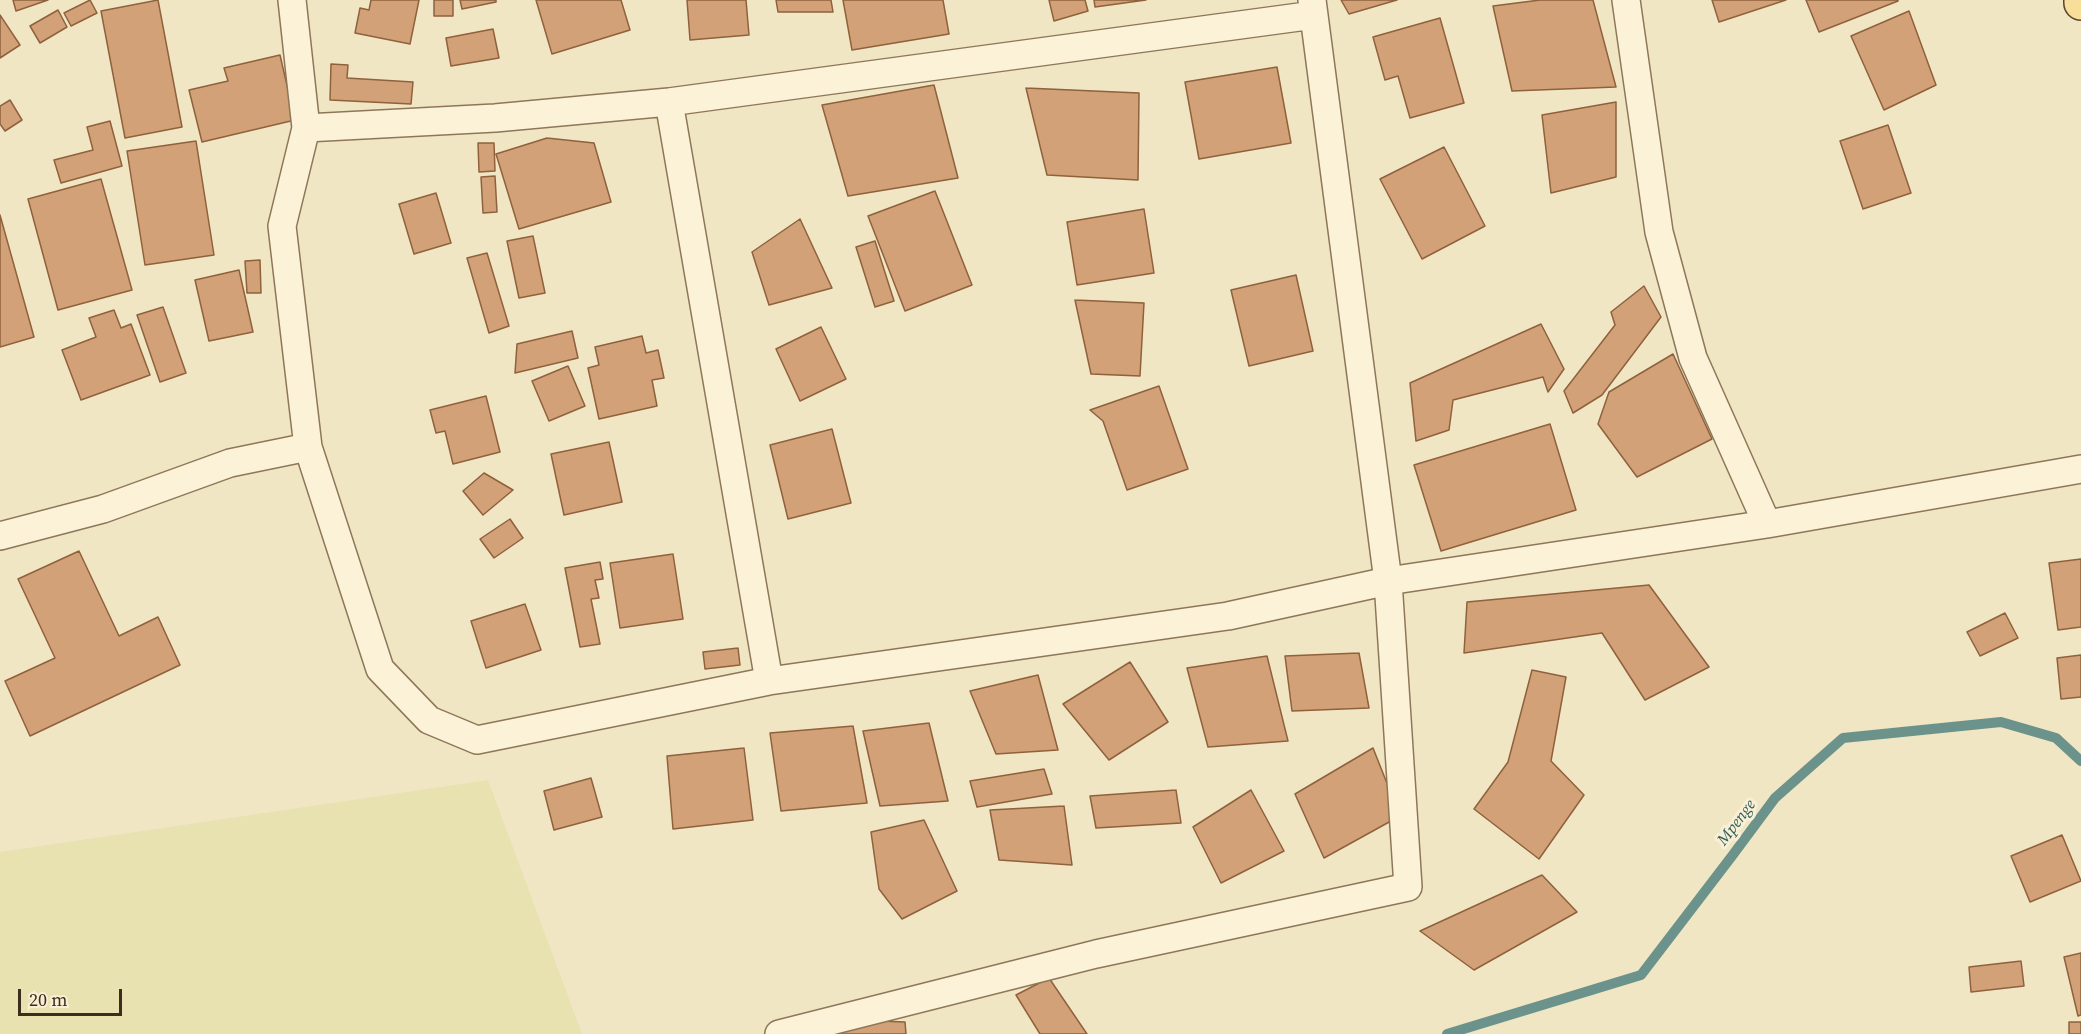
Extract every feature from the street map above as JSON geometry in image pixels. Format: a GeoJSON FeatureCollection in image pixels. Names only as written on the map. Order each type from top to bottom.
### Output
{"type":"FeatureCollection","features":[{"type":"Feature","properties":{"kind":"street"},"geometry":{"type":"LineString","coordinates":[[292,0],[306,128],[282,226],[308,447],[380,669],[429,720],[477,740],[769,681],[1228,616],[1388,581],[1767,524],[2081,469]]}},
{"type":"Feature","properties":{"kind":"street"},"geometry":{"type":"LineString","coordinates":[[1626,0],[1659,232],[1693,358],[1767,524]]}},
{"type":"Feature","properties":{"kind":"street"},"geometry":{"type":"LineString","coordinates":[[306,128],[495,118],[669,102],[1313,7],[1388,581],[1408,887],[1096,954],[779,1034]]}},
{"type":"Feature","properties":{"kind":"street"},"geometry":{"type":"LineString","coordinates":[[669,102],[769,681]]}},
{"type":"Feature","properties":{"kind":"street"},"geometry":{"type":"LineString","coordinates":[[0,536],[103,509],[230,463],[308,447]]}},
{"type":"Feature","properties":{"kind":"shaded area"},"geometry":{"type":"Polygon","coordinates":[[[488,780],[582,1034],[0,1034],[0,852],[488,780]]]}},
{"type":"Feature","properties":{"kind":"building"},"geometry":{"type":"Polygon","coordinates":[[[13,0],[48,0],[16,11],[13,0]]]}},
{"type":"Feature","properties":{"kind":"building"},"geometry":{"type":"Polygon","coordinates":[[[90,0],[97,13],[71,26],[64,13],[90,0]]]}},
{"type":"Feature","properties":{"kind":"building"},"geometry":{"type":"Polygon","coordinates":[[[158,0],[182,127],[125,138],[101,11],[158,0]]]}},
{"type":"Feature","properties":{"kind":"building"},"geometry":{"type":"Polygon","coordinates":[[[371,0],[419,0],[410,44],[355,33],[360,8],[369,10],[371,0]]]}},
{"type":"Feature","properties":{"kind":"building"},"geometry":{"type":"Polygon","coordinates":[[[434,0],[453,0],[453,16],[434,16],[434,0]]]}},
{"type":"Feature","properties":{"kind":"building"},"geometry":{"type":"Polygon","coordinates":[[[460,0],[496,0],[496,2],[462,9],[460,0]]]}},
{"type":"Feature","properties":{"kind":"building"},"geometry":{"type":"Polygon","coordinates":[[[536,0],[621,0],[630,30],[552,54],[536,0]]]}},
{"type":"Feature","properties":{"kind":"building"},"geometry":{"type":"Polygon","coordinates":[[[687,0],[746,0],[749,35],[690,40],[687,0]]]}},
{"type":"Feature","properties":{"kind":"building"},"geometry":{"type":"Polygon","coordinates":[[[776,0],[831,0],[833,12],[778,12],[776,0]]]}},
{"type":"Feature","properties":{"kind":"building"},"geometry":{"type":"Polygon","coordinates":[[[843,0],[943,0],[949,34],[852,50],[843,0]]]}},
{"type":"Feature","properties":{"kind":"building"},"geometry":{"type":"Polygon","coordinates":[[[1049,0],[1085,0],[1088,11],[1054,21],[1049,0]]]}},
{"type":"Feature","properties":{"kind":"building"},"geometry":{"type":"Polygon","coordinates":[[[1094,0],[1146,0],[1095,7],[1094,0]]]}},
{"type":"Feature","properties":{"kind":"building"},"geometry":{"type":"Polygon","coordinates":[[[1341,0],[1397,0],[1349,14],[1341,0]]]}},
{"type":"Feature","properties":{"kind":"building"},"geometry":{"type":"Polygon","coordinates":[[[1540,0],[1593,0],[1616,87],[1512,91],[1493,6],[1540,0]]]}},
{"type":"Feature","properties":{"kind":"building"},"geometry":{"type":"Polygon","coordinates":[[[1712,0],[1786,0],[1719,22],[1712,0]]]}},
{"type":"Feature","properties":{"kind":"building"},"geometry":{"type":"Polygon","coordinates":[[[1806,0],[1898,0],[1898,1],[1819,32],[1806,0]]]}},
{"type":"Feature","properties":{"kind":"building"},"geometry":{"type":"Polygon","coordinates":[[[58,10],[67,27],[40,43],[30,26],[58,10]]]}},
{"type":"Feature","properties":{"kind":"building"},"geometry":{"type":"Polygon","coordinates":[[[1909,11],[1936,85],[1884,110],[1851,36],[1909,11]]]}},
{"type":"Feature","properties":{"kind":"building"},"geometry":{"type":"Polygon","coordinates":[[[0,15],[20,45],[0,58],[0,15]]]}},
{"type":"Feature","properties":{"kind":"building"},"geometry":{"type":"Polygon","coordinates":[[[1440,18],[1464,103],[1410,118],[1398,76],[1385,80],[1373,37],[1440,18]]]}},
{"type":"Feature","properties":{"kind":"building"},"geometry":{"type":"Polygon","coordinates":[[[493,29],[499,58],[451,66],[446,38],[493,29]]]}},
{"type":"Feature","properties":{"kind":"building"},"geometry":{"type":"Polygon","coordinates":[[[280,55],[295,120],[202,142],[189,90],[228,81],[224,68],[280,55]]]}},
{"type":"Feature","properties":{"kind":"building"},"geometry":{"type":"Polygon","coordinates":[[[331,64],[348,65],[347,78],[413,82],[411,104],[330,100],[331,64]]]}},
{"type":"Feature","properties":{"kind":"building"},"geometry":{"type":"Polygon","coordinates":[[[1277,67],[1291,143],[1199,159],[1185,82],[1277,67]]]}},
{"type":"Feature","properties":{"kind":"building"},"geometry":{"type":"Polygon","coordinates":[[[934,85],[958,178],[848,196],[822,105],[934,85]]]}},
{"type":"Feature","properties":{"kind":"building"},"geometry":{"type":"Polygon","coordinates":[[[1026,88],[1139,93],[1138,180],[1047,175],[1026,88]]]}},
{"type":"Feature","properties":{"kind":"building"},"geometry":{"type":"Polygon","coordinates":[[[10,100],[22,120],[5,131],[0,124],[0,106],[10,100]]]}},
{"type":"Feature","properties":{"kind":"building"},"geometry":{"type":"Polygon","coordinates":[[[1616,102],[1616,177],[1551,193],[1542,115],[1616,102]]]}},
{"type":"Feature","properties":{"kind":"building"},"geometry":{"type":"Polygon","coordinates":[[[110,121],[122,166],[61,183],[54,160],[93,150],[87,127],[110,121]]]}},
{"type":"Feature","properties":{"kind":"building"},"geometry":{"type":"Polygon","coordinates":[[[1888,125],[1911,193],[1863,209],[1840,141],[1888,125]]]}},
{"type":"Feature","properties":{"kind":"building"},"geometry":{"type":"Polygon","coordinates":[[[547,138],[594,143],[611,202],[519,229],[496,154],[547,138]]]}},
{"type":"Feature","properties":{"kind":"building"},"geometry":{"type":"Polygon","coordinates":[[[196,141],[214,255],[145,265],[127,151],[196,141]]]}},
{"type":"Feature","properties":{"kind":"building"},"geometry":{"type":"Polygon","coordinates":[[[478,143],[494,143],[495,171],[479,172],[478,143]]]}},
{"type":"Feature","properties":{"kind":"building"},"geometry":{"type":"Polygon","coordinates":[[[1444,147],[1485,226],[1422,259],[1380,179],[1444,147]]]}},
{"type":"Feature","properties":{"kind":"building"},"geometry":{"type":"Polygon","coordinates":[[[495,176],[497,212],[483,213],[481,177],[495,176]]]}},
{"type":"Feature","properties":{"kind":"building"},"geometry":{"type":"Polygon","coordinates":[[[101,179],[132,290],[58,310],[28,199],[101,179]]]}},
{"type":"Feature","properties":{"kind":"building"},"geometry":{"type":"Polygon","coordinates":[[[935,191],[972,285],[905,311],[868,216],[935,191]]]}},
{"type":"Feature","properties":{"kind":"building"},"geometry":{"type":"Polygon","coordinates":[[[436,193],[451,243],[414,254],[399,204],[436,193]]]}},
{"type":"Feature","properties":{"kind":"building"},"geometry":{"type":"Polygon","coordinates":[[[1144,209],[1154,273],[1077,285],[1067,222],[1144,209]]]}},
{"type":"Feature","properties":{"kind":"building"},"geometry":{"type":"Polygon","coordinates":[[[0,215],[34,337],[0,347],[0,215]]]}},
{"type":"Feature","properties":{"kind":"building"},"geometry":{"type":"Polygon","coordinates":[[[800,219],[832,288],[769,305],[752,252],[800,219]]]}},
{"type":"Feature","properties":{"kind":"building"},"geometry":{"type":"Polygon","coordinates":[[[533,236],[545,293],[519,298],[507,241],[533,236]]]}},
{"type":"Feature","properties":{"kind":"building"},"geometry":{"type":"Polygon","coordinates":[[[875,241],[894,301],[875,307],[856,247],[875,241]]]}},
{"type":"Feature","properties":{"kind":"building"},"geometry":{"type":"Polygon","coordinates":[[[487,253],[509,326],[489,333],[467,258],[487,253]]]}},
{"type":"Feature","properties":{"kind":"building"},"geometry":{"type":"Polygon","coordinates":[[[260,260],[261,293],[247,293],[245,261],[260,260]]]}},
{"type":"Feature","properties":{"kind":"building"},"geometry":{"type":"Polygon","coordinates":[[[239,270],[253,332],[209,341],[195,280],[239,270]]]}},
{"type":"Feature","properties":{"kind":"building"},"geometry":{"type":"Polygon","coordinates":[[[1296,275],[1313,351],[1249,366],[1231,290],[1296,275]]]}},
{"type":"Feature","properties":{"kind":"building"},"geometry":{"type":"Polygon","coordinates":[[[1644,286],[1661,317],[1602,395],[1573,413],[1564,391],[1615,325],[1611,312],[1644,286]]]}},
{"type":"Feature","properties":{"kind":"building"},"geometry":{"type":"Polygon","coordinates":[[[1075,300],[1144,303],[1140,376],[1091,374],[1075,300]]]}},
{"type":"Feature","properties":{"kind":"building"},"geometry":{"type":"Polygon","coordinates":[[[163,307],[186,373],[160,382],[137,315],[163,307]]]}},
{"type":"Feature","properties":{"kind":"building"},"geometry":{"type":"Polygon","coordinates":[[[114,310],[121,328],[131,324],[150,375],[81,400],[62,350],[96,337],[89,318],[114,310]]]}},
{"type":"Feature","properties":{"kind":"building"},"geometry":{"type":"Polygon","coordinates":[[[1541,324],[1564,369],[1548,392],[1543,377],[1453,400],[1449,430],[1416,441],[1410,383],[1541,324]]]}},
{"type":"Feature","properties":{"kind":"building"},"geometry":{"type":"Polygon","coordinates":[[[821,327],[846,379],[800,401],[776,349],[821,327]]]}},
{"type":"Feature","properties":{"kind":"building"},"geometry":{"type":"Polygon","coordinates":[[[572,331],[578,358],[515,373],[517,344],[572,331]]]}},
{"type":"Feature","properties":{"kind":"building"},"geometry":{"type":"Polygon","coordinates":[[[642,336],[646,353],[658,350],[664,378],[652,380],[657,406],[599,419],[588,368],[599,365],[595,347],[642,336]]]}},
{"type":"Feature","properties":{"kind":"building"},"geometry":{"type":"Polygon","coordinates":[[[1673,354],[1712,439],[1637,477],[1598,424],[1609,392],[1673,354]]]}},
{"type":"Feature","properties":{"kind":"building"},"geometry":{"type":"Polygon","coordinates":[[[568,366],[585,406],[549,421],[532,381],[568,366]]]}},
{"type":"Feature","properties":{"kind":"building"},"geometry":{"type":"Polygon","coordinates":[[[1159,386],[1188,469],[1127,490],[1103,421],[1090,410],[1159,386]]]}},
{"type":"Feature","properties":{"kind":"building"},"geometry":{"type":"Polygon","coordinates":[[[486,396],[500,452],[453,464],[445,431],[436,433],[430,410],[486,396]]]}},
{"type":"Feature","properties":{"kind":"building"},"geometry":{"type":"Polygon","coordinates":[[[1550,424],[1576,510],[1441,551],[1414,465],[1550,424]]]}},
{"type":"Feature","properties":{"kind":"building"},"geometry":{"type":"Polygon","coordinates":[[[832,429],[851,503],[788,519],[770,445],[832,429]]]}},
{"type":"Feature","properties":{"kind":"building"},"geometry":{"type":"Polygon","coordinates":[[[609,442],[622,502],[564,515],[551,454],[609,442]]]}},
{"type":"Feature","properties":{"kind":"building"},"geometry":{"type":"Polygon","coordinates":[[[484,473],[513,490],[483,515],[463,491],[484,473]]]}},
{"type":"Feature","properties":{"kind":"building"},"geometry":{"type":"Polygon","coordinates":[[[510,519],[523,538],[494,558],[480,539],[510,519]]]}},
{"type":"Feature","properties":{"kind":"building"},"geometry":{"type":"Polygon","coordinates":[[[79,551],[119,636],[158,617],[180,665],[30,736],[5,681],[55,658],[18,579],[79,551]]]}},
{"type":"Feature","properties":{"kind":"building"},"geometry":{"type":"Polygon","coordinates":[[[673,554],[683,619],[620,628],[610,563],[673,554]]]}},
{"type":"Feature","properties":{"kind":"building"},"geometry":{"type":"Polygon","coordinates":[[[2081,559],[2081,627],[2058,630],[2049,563],[2081,559]]]}},
{"type":"Feature","properties":{"kind":"building"},"geometry":{"type":"Polygon","coordinates":[[[600,562],[603,579],[595,580],[599,598],[591,599],[600,644],[580,647],[565,568],[600,562]]]}},
{"type":"Feature","properties":{"kind":"building"},"geometry":{"type":"Polygon","coordinates":[[[1649,585],[1709,667],[1645,700],[1602,633],[1464,653],[1467,602],[1649,585]]]}},
{"type":"Feature","properties":{"kind":"building"},"geometry":{"type":"Polygon","coordinates":[[[525,604],[541,650],[486,668],[471,621],[525,604]]]}},
{"type":"Feature","properties":{"kind":"building"},"geometry":{"type":"Polygon","coordinates":[[[2005,613],[2018,638],[1980,656],[1967,632],[2005,613]]]}},
{"type":"Feature","properties":{"kind":"building"},"geometry":{"type":"Polygon","coordinates":[[[738,648],[740,665],[705,669],[703,652],[738,648]]]}},
{"type":"Feature","properties":{"kind":"building"},"geometry":{"type":"Polygon","coordinates":[[[1359,653],[1369,708],[1292,711],[1285,656],[1359,653]]]}},
{"type":"Feature","properties":{"kind":"building"},"geometry":{"type":"Polygon","coordinates":[[[2081,655],[2081,697],[2061,699],[2057,658],[2081,655]]]}},
{"type":"Feature","properties":{"kind":"building"},"geometry":{"type":"Polygon","coordinates":[[[1267,656],[1288,741],[1208,747],[1187,668],[1267,656]]]}},
{"type":"Feature","properties":{"kind":"building"},"geometry":{"type":"Polygon","coordinates":[[[1130,662],[1168,722],[1109,760],[1063,704],[1130,662]]]}},
{"type":"Feature","properties":{"kind":"building"},"geometry":{"type":"Polygon","coordinates":[[[1532,670],[1566,677],[1551,761],[1584,795],[1539,859],[1474,809],[1508,762],[1532,670]]]}},
{"type":"Feature","properties":{"kind":"building"},"geometry":{"type":"Polygon","coordinates":[[[1038,675],[1058,750],[996,754],[970,691],[1038,675]]]}},
{"type":"Feature","properties":{"kind":"building"},"geometry":{"type":"Polygon","coordinates":[[[929,723],[948,801],[880,806],[863,731],[929,723]]]}},
{"type":"Feature","properties":{"kind":"building"},"geometry":{"type":"Polygon","coordinates":[[[853,726],[867,803],[781,811],[770,733],[853,726]]]}},
{"type":"Feature","properties":{"kind":"building"},"geometry":{"type":"Polygon","coordinates":[[[744,748],[753,820],[673,829],[667,756],[744,748]]]}},
{"type":"Feature","properties":{"kind":"building"},"geometry":{"type":"Polygon","coordinates":[[[1373,748],[1400,816],[1324,858],[1295,794],[1373,748]]]}},
{"type":"Feature","properties":{"kind":"building"},"geometry":{"type":"Polygon","coordinates":[[[1044,769],[1052,794],[977,807],[970,781],[1044,769]]]}},
{"type":"Feature","properties":{"kind":"building"},"geometry":{"type":"Polygon","coordinates":[[[591,778],[602,817],[554,830],[544,791],[591,778]]]}},
{"type":"Feature","properties":{"kind":"building"},"geometry":{"type":"Polygon","coordinates":[[[1176,790],[1181,823],[1096,828],[1090,796],[1176,790]]]}},
{"type":"Feature","properties":{"kind":"building"},"geometry":{"type":"Polygon","coordinates":[[[1251,790],[1284,851],[1221,883],[1193,827],[1251,790]]]}},
{"type":"Feature","properties":{"kind":"building"},"geometry":{"type":"Polygon","coordinates":[[[1064,806],[1072,865],[999,860],[990,810],[1064,806]]]}},
{"type":"Feature","properties":{"kind":"building"},"geometry":{"type":"Polygon","coordinates":[[[924,820],[957,891],[902,919],[879,889],[871,832],[924,820]]]}},
{"type":"Feature","properties":{"kind":"building"},"geometry":{"type":"Polygon","coordinates":[[[2062,835],[2081,881],[2030,902],[2011,856],[2062,835]]]}},
{"type":"Feature","properties":{"kind":"building"},"geometry":{"type":"Polygon","coordinates":[[[1542,875],[1577,912],[1474,970],[1420,931],[1542,875]]]}},
{"type":"Feature","properties":{"kind":"building"},"geometry":{"type":"Polygon","coordinates":[[[2081,953],[2081,1015],[2078,1016],[2064,957],[2081,953]]]}},
{"type":"Feature","properties":{"kind":"building"},"geometry":{"type":"Polygon","coordinates":[[[2021,961],[2024,986],[1971,992],[1969,967],[2021,961]]]}},
{"type":"Feature","properties":{"kind":"building"},"geometry":{"type":"Polygon","coordinates":[[[1049,978],[1087,1034],[1040,1034],[1016,995],[1049,978]]]}},
{"type":"Feature","properties":{"kind":"building"},"geometry":{"type":"Polygon","coordinates":[[[828,1019],[905,1022],[906,1034],[828,1034],[828,1019]]]}},
{"type":"Feature","properties":{"kind":"building"},"geometry":{"type":"Polygon","coordinates":[[[2069,1022],[2081,1022],[2081,1034],[2069,1034],[2069,1022]]]}},
{"type":"Feature","properties":{"kind":"waterway","name":"Mpenge"},"geometry":{"type":"LineString","coordinates":[[1447,1034],[1641,975],[1775,798],[1843,738],[2001,722],[2056,738],[2081,761]]}}]}
